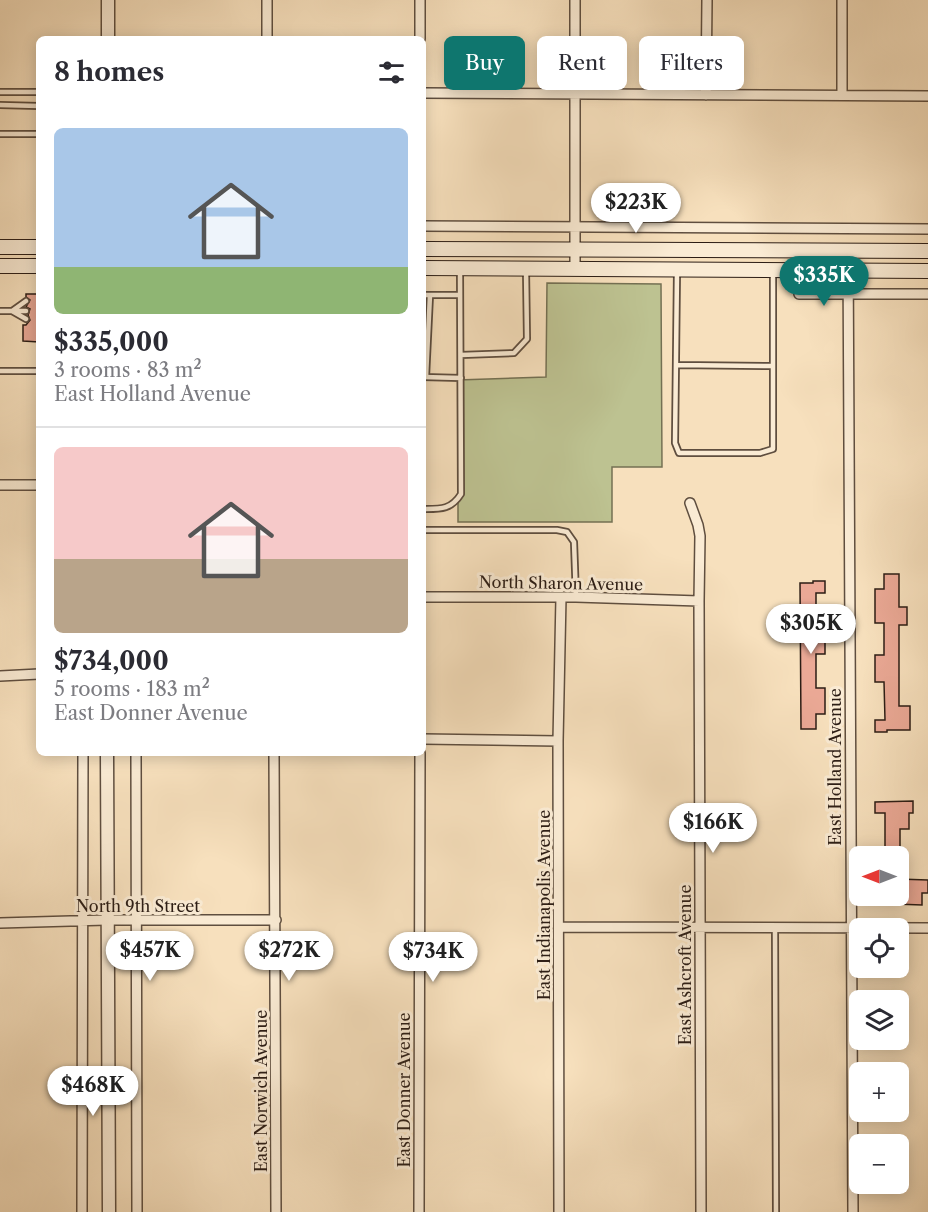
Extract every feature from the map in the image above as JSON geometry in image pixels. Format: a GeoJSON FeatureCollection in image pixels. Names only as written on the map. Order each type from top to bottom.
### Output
{"type":"FeatureCollection","features":[{"type":"Feature","properties":{"kind":"main road"},"geometry":{"type":"LineString","coordinates":[[0,247],[36,248]]}},
{"type":"Feature","properties":{"kind":"main road"},"geometry":{"type":"LineString","coordinates":[[426,249],[928,251]]}},
{"type":"Feature","properties":{"kind":"main road"},"geometry":{"type":"LineString","coordinates":[[0,266],[36,266]]}},
{"type":"Feature","properties":{"kind":"main road"},"geometry":{"type":"LineString","coordinates":[[426,268],[928,271]]}},
{"type":"Feature","properties":{"kind":"street"},"geometry":{"type":"LineString","coordinates":[[108,0],[108,36]]}},
{"type":"Feature","properties":{"kind":"street"},"geometry":{"type":"LineString","coordinates":[[267,0],[267,36]]}},
{"type":"Feature","properties":{"kind":"street"},"geometry":{"type":"LineString","coordinates":[[420,0],[420,36]]}},
{"type":"Feature","properties":{"kind":"street"},"geometry":{"type":"LineString","coordinates":[[574,269],[575,0]]}},
{"type":"Feature","properties":{"kind":"street"},"geometry":{"type":"LineString","coordinates":[[706,94],[707,0]]}},
{"type":"Feature","properties":{"kind":"street"},"geometry":{"type":"LineString","coordinates":[[842,0],[842,94]]}},
{"type":"Feature","properties":{"kind":"street"},"geometry":{"type":"LineString","coordinates":[[426,93],[928,96]]}},
{"type":"Feature","properties":{"kind":"street"},"geometry":{"type":"LineString","coordinates":[[426,226],[928,229]]}},
{"type":"Feature","properties":{"kind":"street","name":"East Holland Avenue"},"geometry":{"type":"LineString","coordinates":[[848,251],[850,918]]}},
{"type":"Feature","properties":{"kind":"street"},"geometry":{"type":"LineString","coordinates":[[799,294],[928,294]]}},
{"type":"Feature","properties":{"kind":"street"},"geometry":{"type":"LineString","coordinates":[[0,485],[36,485]]}},
{"type":"Feature","properties":{"kind":"street","name":"East Ashcroft Avenue"},"geometry":{"type":"LineString","coordinates":[[690,503],[700,536],[701,1212]]}},
{"type":"Feature","properties":{"kind":"street","name":"North Sharon Avenue"},"geometry":{"type":"LineString","coordinates":[[426,597],[576,597],[699,601]]}},
{"type":"Feature","properties":{"kind":"street","name":"East Indianapolis Avenue"},"geometry":{"type":"LineString","coordinates":[[559,1212],[558,741],[561,597]]}},
{"type":"Feature","properties":{"kind":"street"},"geometry":{"type":"LineString","coordinates":[[0,676],[36,674]]}},
{"type":"Feature","properties":{"kind":"street"},"geometry":{"type":"LineString","coordinates":[[426,740],[558,741]]}},
{"type":"Feature","properties":{"kind":"street"},"geometry":{"type":"LineString","coordinates":[[82,756],[82,1212]]}},
{"type":"Feature","properties":{"kind":"street"},"geometry":{"type":"LineString","coordinates":[[107,756],[109,1212]]}},
{"type":"Feature","properties":{"kind":"street"},"geometry":{"type":"LineString","coordinates":[[136,756],[137,1212]]}},
{"type":"Feature","properties":{"kind":"street","name":"East Norwich Avenue"},"geometry":{"type":"LineString","coordinates":[[274,756],[276,1212]]}},
{"type":"Feature","properties":{"kind":"street","name":"East Donner Avenue"},"geometry":{"type":"LineString","coordinates":[[419,1212],[420,756]]}},
{"type":"Feature","properties":{"kind":"street","name":"North 9th Street"},"geometry":{"type":"LineString","coordinates":[[0,923],[106,920],[276,920]]}},
{"type":"Feature","properties":{"kind":"street"},"geometry":{"type":"LineString","coordinates":[[560,927],[849,928]]}},
{"type":"Feature","properties":{"kind":"street"},"geometry":{"type":"LineString","coordinates":[[909,928],[928,928]]}},
{"type":"Feature","properties":{"kind":"street","name":"East Holland Avenue"},"geometry":{"type":"LineString","coordinates":[[851,978],[853,1212]]}},
{"type":"Feature","properties":{"kind":"lane"},"geometry":{"type":"LineString","coordinates":[[0,92],[36,92]]}},
{"type":"Feature","properties":{"kind":"lane"},"geometry":{"type":"LineString","coordinates":[[0,105],[36,106]]}},
{"type":"Feature","properties":{"kind":"lane"},"geometry":{"type":"LineString","coordinates":[[0,134],[36,134]]}},
{"type":"Feature","properties":{"kind":"lane"},"geometry":{"type":"LineString","coordinates":[[426,509],[445,509],[456,503],[461,494],[460,268]]}},
{"type":"Feature","properties":{"kind":"lane"},"geometry":{"type":"LineString","coordinates":[[461,355],[514,353],[527,339],[526,269]]}},
{"type":"Feature","properties":{"kind":"lane"},"geometry":{"type":"LineString","coordinates":[[677,270],[675,443],[679,453],[760,453],[773,449],[773,270]]}},
{"type":"Feature","properties":{"kind":"lane"},"geometry":{"type":"LineString","coordinates":[[426,295],[460,295]]}},
{"type":"Feature","properties":{"kind":"lane"},"geometry":{"type":"LineString","coordinates":[[426,361],[430,295]]}},
{"type":"Feature","properties":{"kind":"lane"},"geometry":{"type":"LineString","coordinates":[[12,311],[26,301]]}},
{"type":"Feature","properties":{"kind":"lane"},"geometry":{"type":"LineString","coordinates":[[0,311],[26,311]]}},
{"type":"Feature","properties":{"kind":"lane"},"geometry":{"type":"LineString","coordinates":[[12,311],[26,319]]}},
{"type":"Feature","properties":{"kind":"lane"},"geometry":{"type":"LineString","coordinates":[[676,365],[773,366]]}},
{"type":"Feature","properties":{"kind":"lane"},"geometry":{"type":"LineString","coordinates":[[0,371],[36,371]]}},
{"type":"Feature","properties":{"kind":"lane"},"geometry":{"type":"LineString","coordinates":[[426,377],[461,378]]}},
{"type":"Feature","properties":{"kind":"lane"},"geometry":{"type":"LineString","coordinates":[[426,530],[557,530],[567,532],[574,542],[576,597]]}},
{"type":"Feature","properties":{"kind":"lane"},"geometry":{"type":"LineString","coordinates":[[775,929],[776,1212]]}},
{"type":"Feature","properties":{"kind":"green space"},"geometry":{"type":"Polygon","coordinates":[[[547,283],[661,284],[662,467],[612,467],[612,522],[458,522],[458,380],[546,377],[547,283]]]}},
{"type":"Feature","properties":{"kind":"building"},"geometry":{"type":"Polygon","coordinates":[[[26,294],[36,294],[36,342],[23,341],[23,325],[30,320],[28,315],[30,309],[26,307],[30,300],[26,294]]]}},
{"type":"Feature","properties":{"kind":"building"},"geometry":{"type":"Polygon","coordinates":[[[884,574],[899,574],[899,607],[907,607],[907,625],[899,625],[899,706],[910,706],[910,730],[875,732],[875,720],[885,720],[884,682],[875,682],[875,655],[884,655],[884,623],[875,623],[875,589],[884,589],[884,574]]]}},
{"type":"Feature","properties":{"kind":"building"},"geometry":{"type":"Polygon","coordinates":[[[813,581],[825,581],[825,593],[816,593],[816,627],[825,627],[825,654],[816,654],[816,688],[825,688],[825,714],[816,714],[816,729],[801,729],[800,583],[813,583],[813,581]]]}},
{"type":"Feature","properties":{"kind":"building"},"geometry":{"type":"Polygon","coordinates":[[[913,801],[913,813],[909,813],[909,829],[900,829],[900,846],[885,846],[885,813],[875,813],[875,802],[913,801]]]}},
{"type":"Feature","properties":{"kind":"building"},"geometry":{"type":"Polygon","coordinates":[[[909,879],[928,880],[928,893],[922,893],[922,905],[909,905],[909,879]]]}}]}
